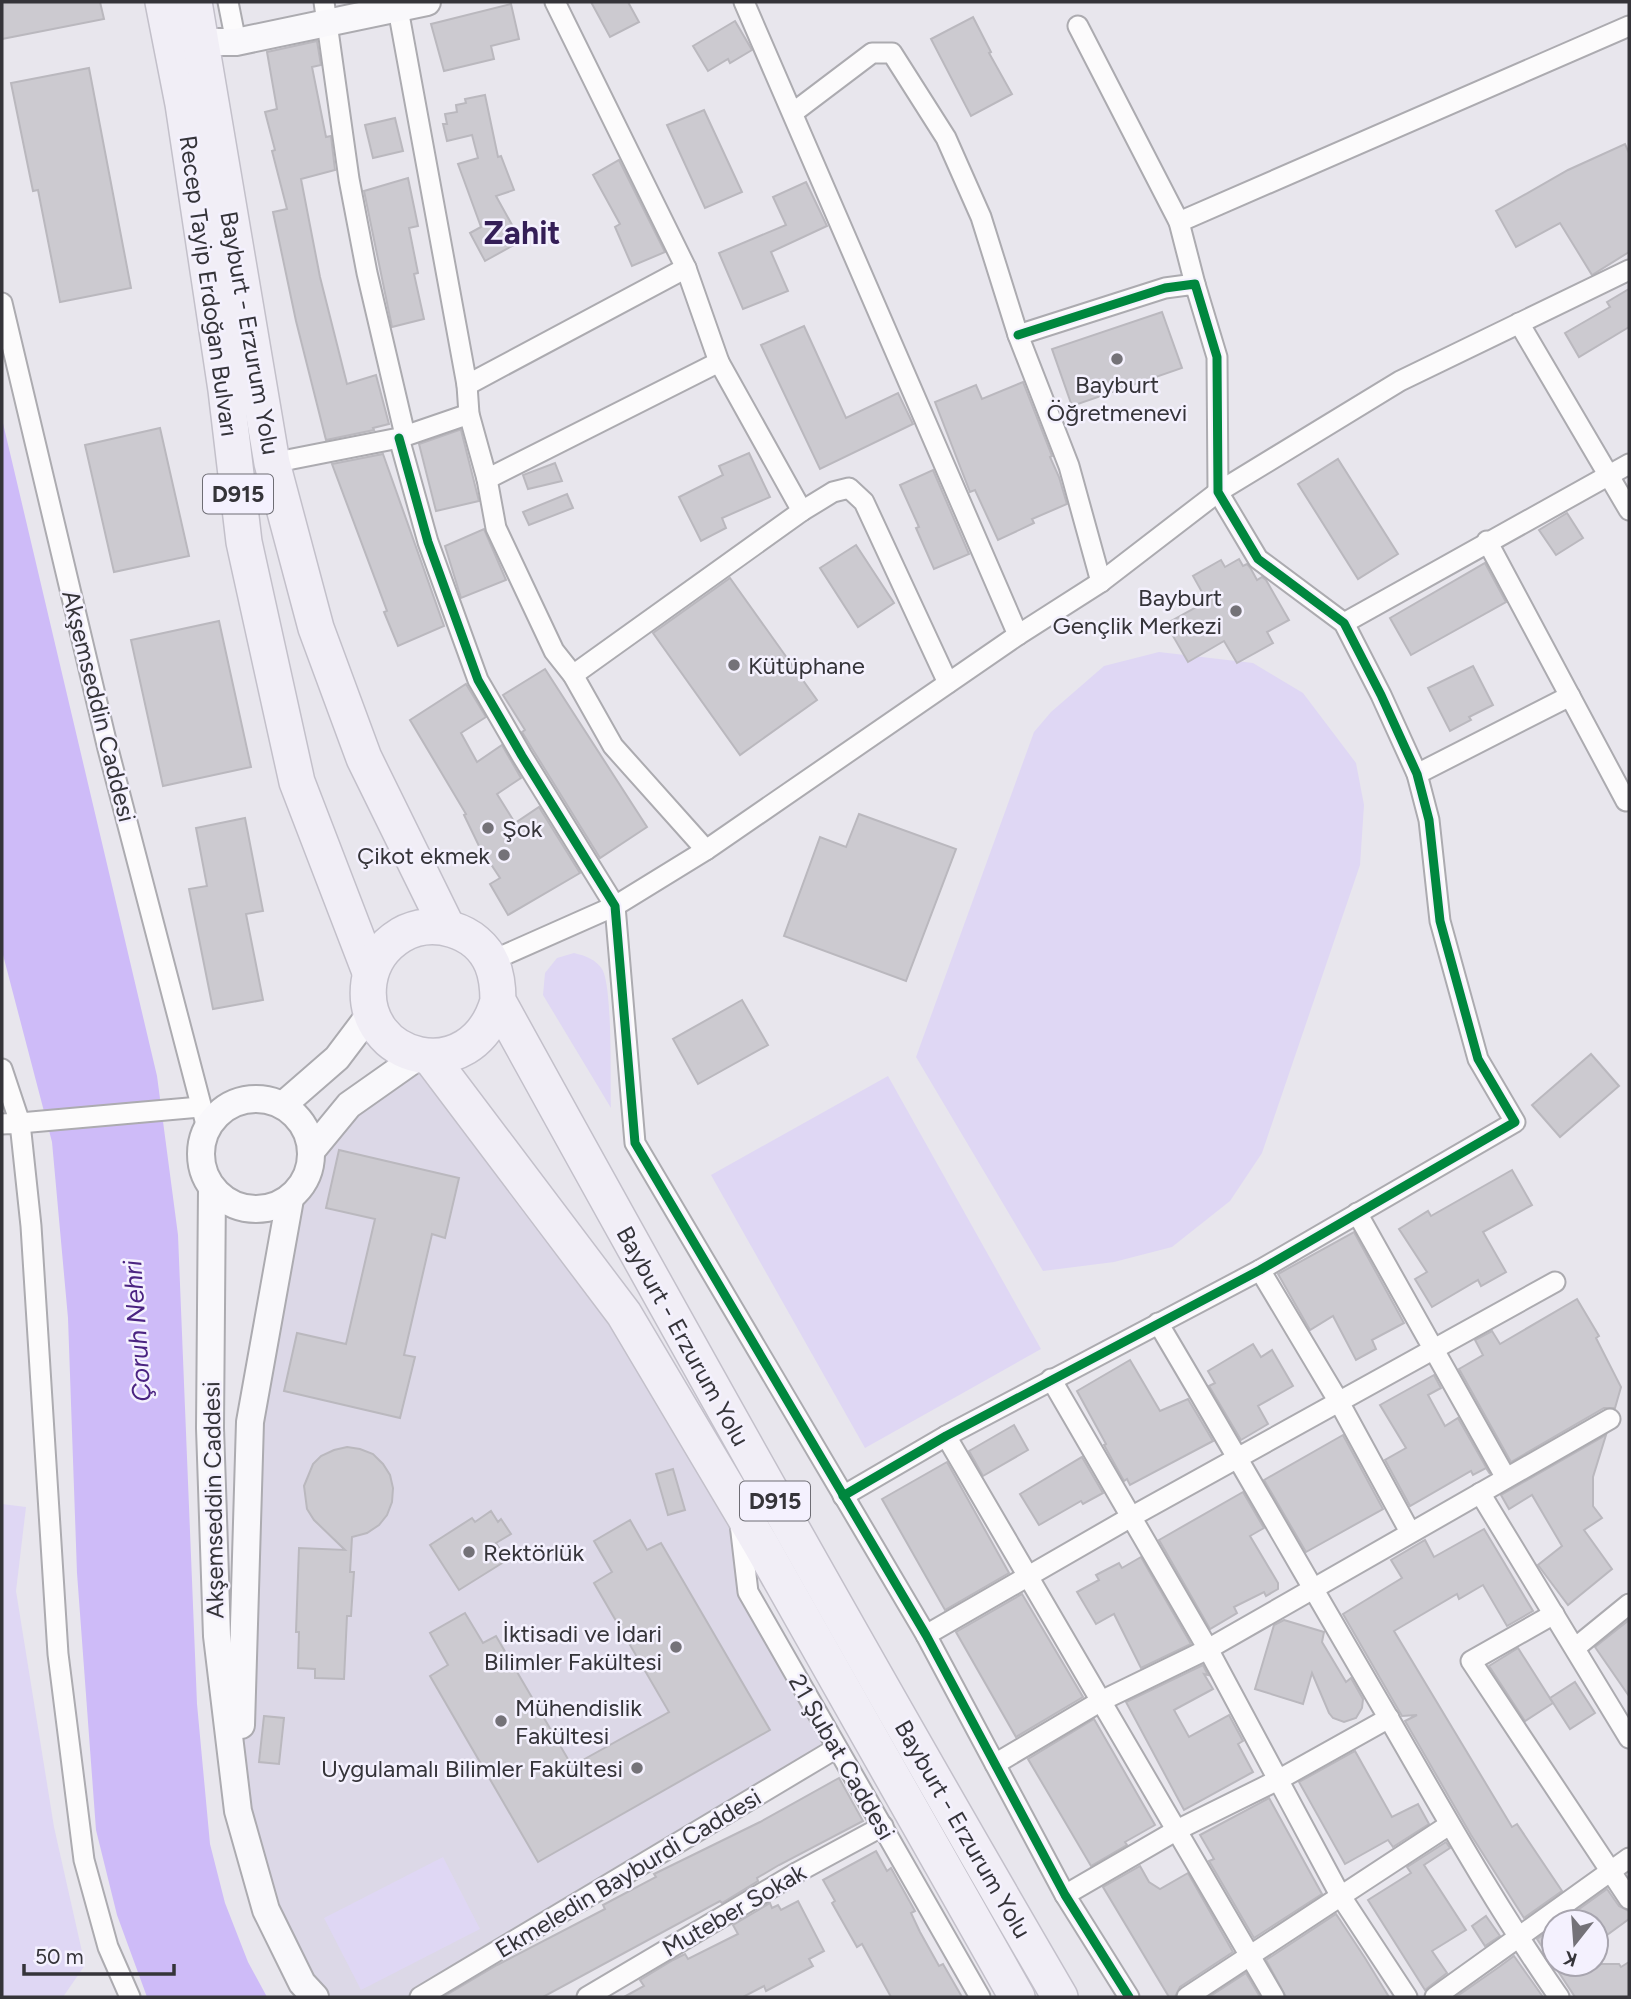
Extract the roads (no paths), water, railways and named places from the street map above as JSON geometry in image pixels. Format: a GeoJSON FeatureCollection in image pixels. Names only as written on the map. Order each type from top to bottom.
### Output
{"type":"FeatureCollection","features":[{"type":"Feature","properties":{"kind":"highway","name":"Recep Tayip Erdoğan Bulvarı"},"geometry":{"type":"LineString","coordinates":[[163,2],[183,104],[226,390],[244,542],[297,782],[370,972]]}},
{"type":"Feature","properties":{"kind":"highway","name":"Bayburt - Erzurum Yolu"},"geometry":{"type":"LineString","coordinates":[[194,2],[272,463],[316,628],[364,758],[447,928]]}},
{"type":"Feature","properties":{"kind":"highway"},"geometry":{"type":"LineString","coordinates":[[371,1013],[368,993],[370,972],[379,955],[392,940],[409,931],[427,926],[447,928],[465,934],[480,946],[491,961]]}},
{"type":"Feature","properties":{"kind":"highway","name":"Bayburt - Erzurum Yolu"},"geometry":{"type":"LineString","coordinates":[[491,961],[498,981],[498,1000],[702,1372],[1060,1997]]}},
{"type":"Feature","properties":{"kind":"highway"},"geometry":{"type":"LineString","coordinates":[[425,1056],[450,1055],[467,1047],[482,1035],[492,1019],[498,1000]]}},
{"type":"Feature","properties":{"kind":"highway","name":"Bayburt - Erzurum Yolu"},"geometry":{"type":"LineString","coordinates":[[371,1013],[382,1032],[399,1047],[425,1056],[624,1314],[738,1506],[1017,1997]]}},
{"type":"Feature","properties":{"kind":"street"},"geometry":{"type":"LineString","coordinates":[[228,2],[236,42]]}},
{"type":"Feature","properties":{"kind":"street"},"geometry":{"type":"LineString","coordinates":[[201,41],[236,42],[326,13],[398,9],[427,2]]}},
{"type":"Feature","properties":{"kind":"street"},"geometry":{"type":"LineString","coordinates":[[555,2],[686,268],[719,362],[802,511]]}},
{"type":"Feature","properties":{"kind":"street"},"geometry":{"type":"LineString","coordinates":[[744,2],[794,112],[1018,635]]}},
{"type":"Feature","properties":{"kind":"street"},"geometry":{"type":"LineString","coordinates":[[398,9],[467,385],[469,414],[487,479],[496,528],[554,651],[573,676],[613,746],[706,850]]}},
{"type":"Feature","properties":{"kind":"street"},"geometry":{"type":"LineString","coordinates":[[326,13],[349,179],[364,260],[402,437],[428,542],[478,680],[615,906],[635,1143],[926,1635],[1065,1895],[1129,1997]]}},
{"type":"Feature","properties":{"kind":"street"},"geometry":{"type":"LineString","coordinates":[[843,1496],[1051,1379],[1260,1270],[1515,1122],[1478,1059],[1440,921],[1429,820],[1417,774],[1381,695],[1344,623],[1258,559],[1218,492],[1217,357],[1179,222],[1078,26]]}},
{"type":"Feature","properties":{"kind":"street"},"geometry":{"type":"LineString","coordinates":[[1179,222],[1629,26]]}},
{"type":"Feature","properties":{"kind":"street"},"geometry":{"type":"LineString","coordinates":[[794,112],[872,53],[891,53],[946,138],[981,217],[1018,335],[1069,466],[1101,582]]}},
{"type":"Feature","properties":{"kind":"street"},"geometry":{"type":"LineString","coordinates":[[467,385],[686,268]]}},
{"type":"Feature","properties":{"kind":"street"},"geometry":{"type":"LineString","coordinates":[[491,961],[615,906],[706,850],[1018,635],[1101,582],[1218,492],[1399,381],[1629,270]]}},
{"type":"Feature","properties":{"kind":"street"},"geometry":{"type":"LineString","coordinates":[[1018,335],[1165,288],[1195,284]]}},
{"type":"Feature","properties":{"kind":"street","name":"Akşemseddin Caddesi"},"geometry":{"type":"LineString","coordinates":[[2,303],[108,749],[203,1117],[200,1148],[202,1169],[212,1188],[210,1428],[217,1636],[238,1811],[266,1910],[302,1983],[315,1997]]}},
{"type":"Feature","properties":{"kind":"street"},"geometry":{"type":"LineString","coordinates":[[1519,323],[1629,510]]}},
{"type":"Feature","properties":{"kind":"street"},"geometry":{"type":"LineString","coordinates":[[487,479],[719,362]]}},
{"type":"Feature","properties":{"kind":"street"},"geometry":{"type":"LineString","coordinates":[[272,463],[402,437],[469,414]]}},
{"type":"Feature","properties":{"kind":"street"},"geometry":{"type":"LineString","coordinates":[[1344,623],[1629,464]]}},
{"type":"Feature","properties":{"kind":"street"},"geometry":{"type":"LineString","coordinates":[[573,676],[802,511],[833,492],[849,488],[864,502],[948,683]]}},
{"type":"Feature","properties":{"kind":"street"},"geometry":{"type":"LineString","coordinates":[[1487,541],[1626,801]]}},
{"type":"Feature","properties":{"kind":"street"},"geometry":{"type":"LineString","coordinates":[[1417,774],[1570,696]]}},
{"type":"Feature","properties":{"kind":"street"},"geometry":{"type":"LineString","coordinates":[[283,1105],[337,1058],[371,1013]]}},
{"type":"Feature","properties":{"kind":"street","name":"Akşemseddin Caddesi"},"geometry":{"type":"LineString","coordinates":[[238,1811],[250,1422],[290,1199],[307,1177],[312,1150],[349,1105],[425,1056]]}},
{"type":"Feature","properties":{"kind":"street"},"geometry":{"type":"LineString","coordinates":[[2,1069],[20,1123],[31,1226],[58,1654],[84,1860],[108,1947],[130,1997]]}},
{"type":"Feature","properties":{"kind":"street"},"geometry":{"type":"LineString","coordinates":[[20,1123],[176,1111],[203,1117],[240,1101],[262,1098],[283,1105],[298,1117],[308,1132],[312,1150]]}},
{"type":"Feature","properties":{"kind":"street"},"geometry":{"type":"LineString","coordinates":[[212,1188],[228,1202],[249,1210],[271,1208],[290,1199]]}},
{"type":"Feature","properties":{"kind":"street"},"geometry":{"type":"LineString","coordinates":[[1357,1213],[1507,1478]]}},
{"type":"Feature","properties":{"kind":"street"},"geometry":{"type":"LineString","coordinates":[[1260,1270],[1339,1402],[1410,1532]]}},
{"type":"Feature","properties":{"kind":"street"},"geometry":{"type":"LineString","coordinates":[[926,1635],[1131,1517],[1555,1282]]}},
{"type":"Feature","properties":{"kind":"street"},"geometry":{"type":"LineString","coordinates":[[1158,1324],[1239,1459],[1449,1825],[1517,1938],[1559,1997]]}},
{"type":"Feature","properties":{"kind":"street"},"geometry":{"type":"LineString","coordinates":[[1051,1379],[1208,1650],[1340,1895],[1407,1997]]}},
{"type":"Feature","properties":{"kind":"street"},"geometry":{"type":"LineString","coordinates":[[995,1764],[1101,1701],[1208,1650],[1311,1588],[1610,1419]]}},
{"type":"Feature","properties":{"kind":"street"},"geometry":{"type":"LineString","coordinates":[[946,1436],[1274,1997]]}},
{"type":"Feature","properties":{"kind":"street"},"geometry":{"type":"LineString","coordinates":[[1480,1493],[1627,1729]]}},
{"type":"Feature","properties":{"kind":"street","name":"21 Şubat Caddesi"},"geometry":{"type":"LineString","coordinates":[[738,1506],[748,1592],[835,1749],[883,1826],[980,1997]]}},
{"type":"Feature","properties":{"kind":"street"},"geometry":{"type":"LineString","coordinates":[[1575,1648],[1629,1604]]}},
{"type":"Feature","properties":{"kind":"street"},"geometry":{"type":"LineString","coordinates":[[1554,1614],[1471,1661],[1629,1899]]}},
{"type":"Feature","properties":{"kind":"street"},"geometry":{"type":"LineString","coordinates":[[1065,1895],[1177,1830],[1278,1780],[1389,1718]]}},
{"type":"Feature","properties":{"kind":"street","name":"Ekmeledin Bayburdi Caddesi"},"geometry":{"type":"LineString","coordinates":[[420,1997],[835,1749]]}},
{"type":"Feature","properties":{"kind":"street"},"geometry":{"type":"LineString","coordinates":[[1187,1997],[1449,1825]]}},
{"type":"Feature","properties":{"kind":"street","name":"Muteber Sokak"},"geometry":{"type":"LineString","coordinates":[[587,1997],[798,1872],[883,1826]]}},
{"type":"Feature","properties":{"kind":"street"},"geometry":{"type":"LineString","coordinates":[[1439,1996],[1629,1858]]}},
{"type":"Feature","properties":{"kind":"water","name":"Çoruh Nehri"},"geometry":{"type":"Polygon","coordinates":[[[2,419],[157,1076],[178,1235],[197,1704],[210,1844],[225,1903],[248,1962],[267,1997],[147,1997],[117,1915],[96,1830],[77,1573],[68,1318],[52,1142],[2,951],[2,419]]]}},
{"type":"Feature","properties":{"kind":"place","name":"Bayburt Öğretmenevi"},"geometry":{"type":"Point","coordinates":[1117,359]}},
{"type":"Feature","properties":{"kind":"place","name":"Bayburt Gençlik Merkezi"},"geometry":{"type":"Point","coordinates":[1236,611]}},
{"type":"Feature","properties":{"kind":"place","name":"Kütüphane"},"geometry":{"type":"Point","coordinates":[734,665]}},
{"type":"Feature","properties":{"kind":"place","name":"Şok"},"geometry":{"type":"Point","coordinates":[488,828]}},
{"type":"Feature","properties":{"kind":"place","name":"Çikot ekmek"},"geometry":{"type":"Point","coordinates":[504,855]}},
{"type":"Feature","properties":{"kind":"place","name":"Rektörlük"},"geometry":{"type":"Point","coordinates":[469,1552]}},
{"type":"Feature","properties":{"kind":"place","name":"İktisadi ve İdari Bilimler Fakültesi"},"geometry":{"type":"Point","coordinates":[676,1647]}},
{"type":"Feature","properties":{"kind":"place","name":"Mühendislik Fakültesi"},"geometry":{"type":"Point","coordinates":[501,1721]}},
{"type":"Feature","properties":{"kind":"place","name":"Uygulamalı Bilimler Fakültesi"},"geometry":{"type":"Point","coordinates":[637,1768]}},
{"type":"Feature","properties":{"kind":"district","name":"Zahit"},"geometry":{"type":"Point","coordinates":[522,233]}}]}
